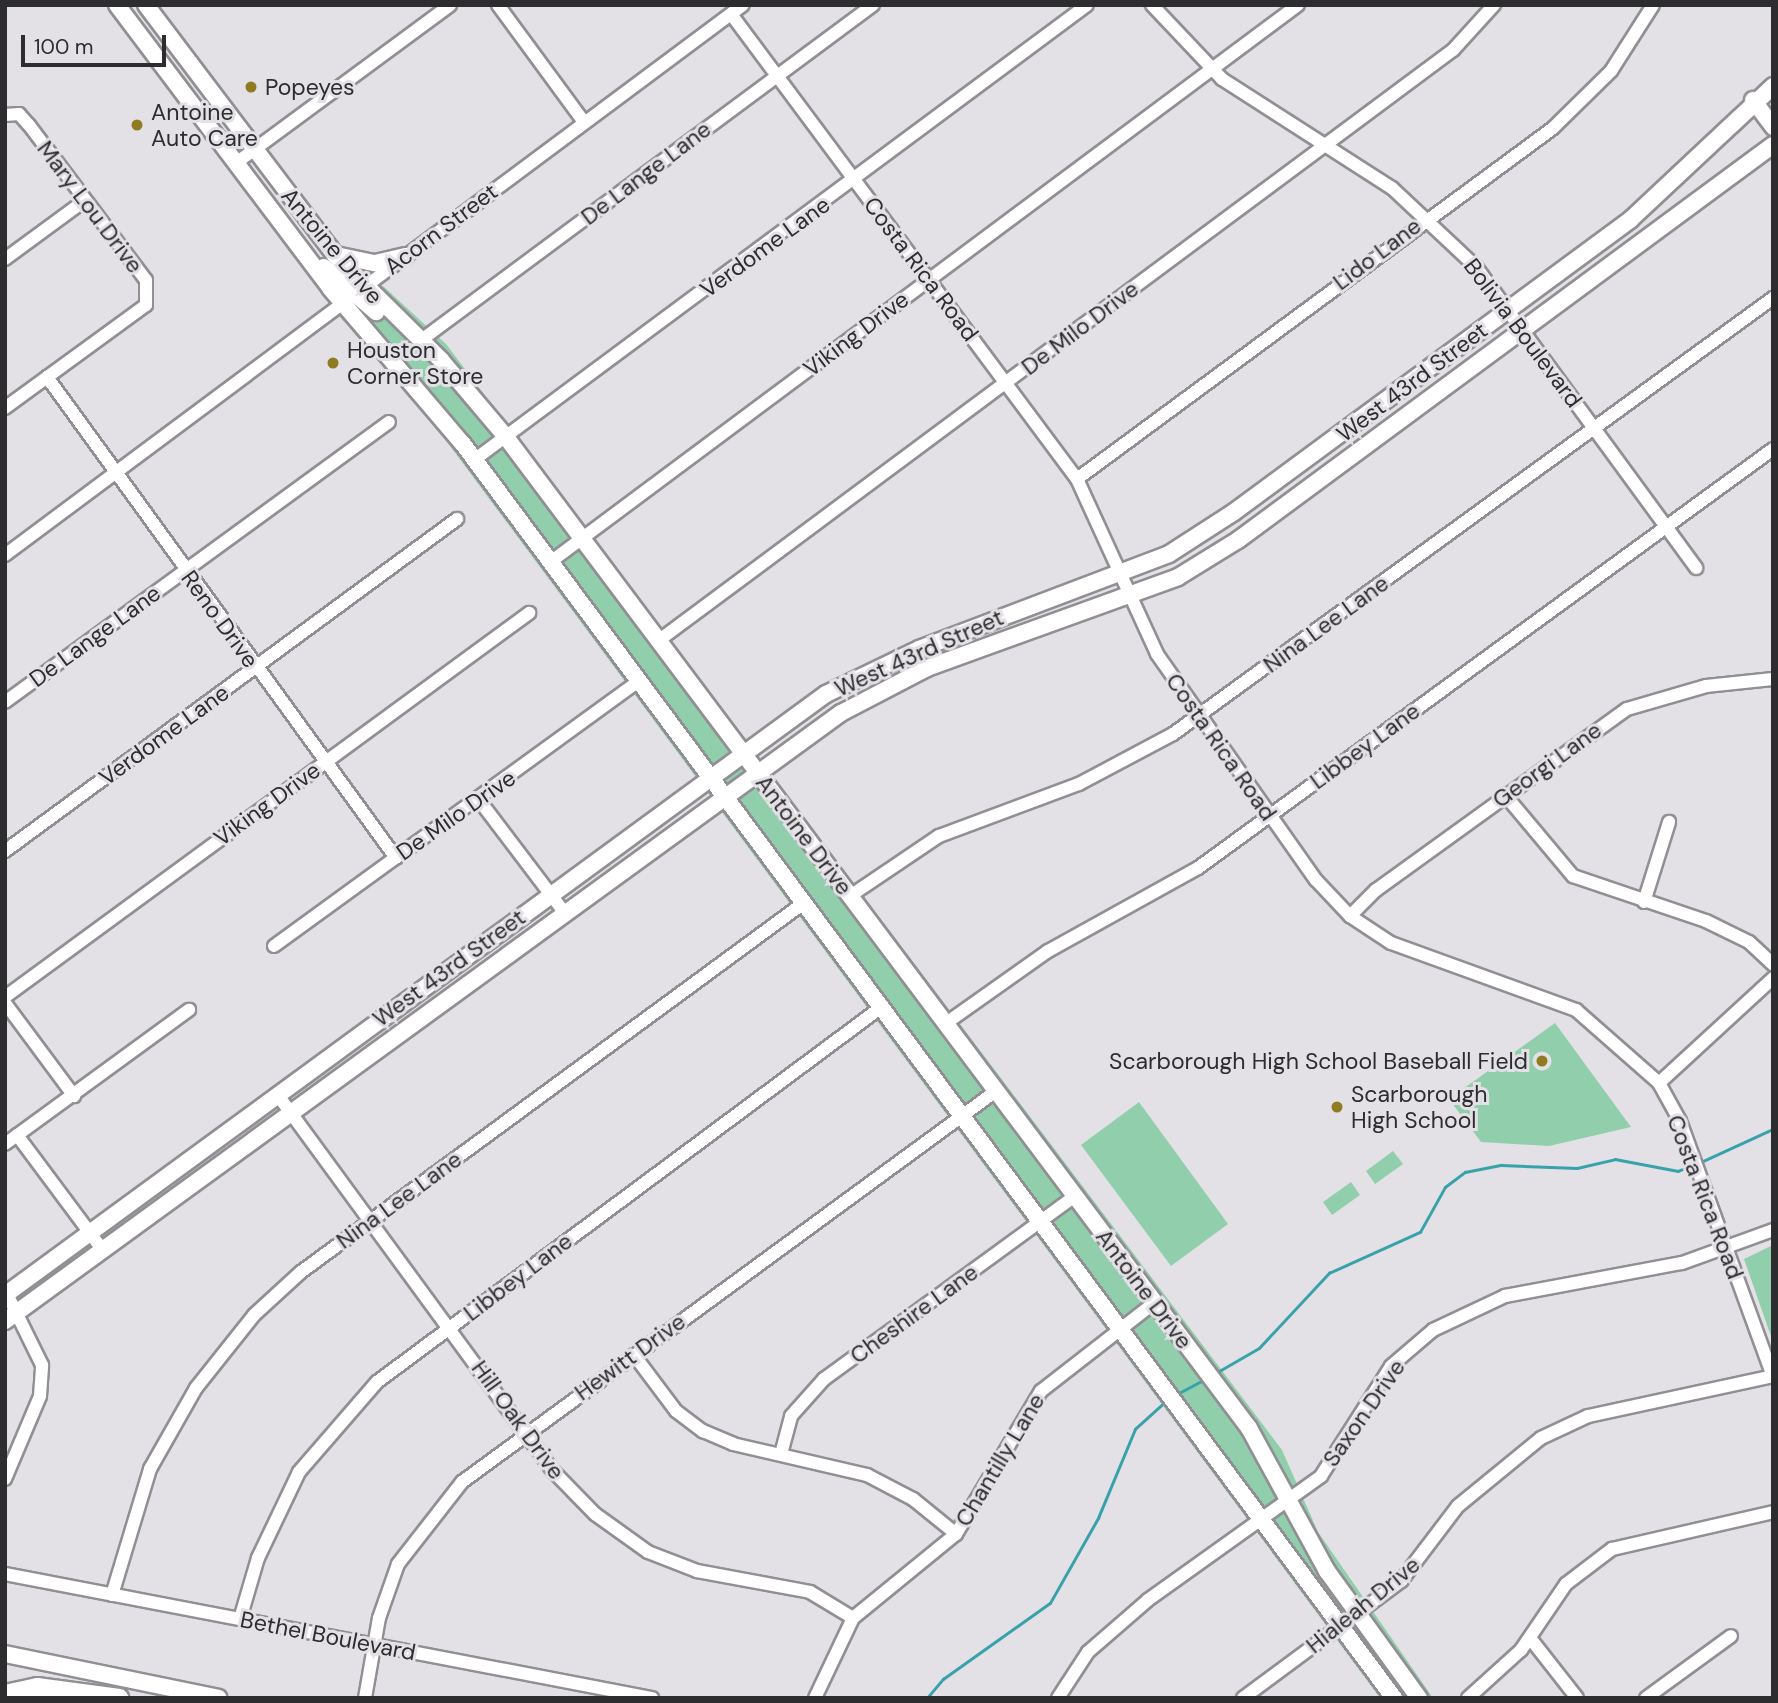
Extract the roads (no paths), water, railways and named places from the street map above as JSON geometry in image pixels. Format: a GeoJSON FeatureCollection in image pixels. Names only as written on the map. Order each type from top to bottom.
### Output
{"type":"FeatureCollection","features":[{"type":"Feature","properties":{"kind":"highway"},"geometry":{"type":"LineString","coordinates":[[5,1695],[37,1687],[119,1698]]}},
{"type":"Feature","properties":{"kind":"highway"},"geometry":{"type":"LineString","coordinates":[[5,1695],[13,1698]]}},
{"type":"Feature","properties":{"kind":"main road","name":"Antoine Drive"},"geometry":{"type":"LineString","coordinates":[[117,5],[298,246],[353,295],[395,318],[420,341],[506,437],[1217,1387],[1271,1462],[1289,1500],[1357,1614],[1419,1698]]}},
{"type":"Feature","properties":{"kind":"main road","name":"Antoine Drive"},"geometry":{"type":"LineString","coordinates":[[149,6],[334,254],[353,295],[636,683],[710,776],[883,1006],[1265,1518],[1394,1698]]}},
{"type":"Feature","properties":{"kind":"main road","name":"West 43rd Street"},"geometry":{"type":"LineString","coordinates":[[6,1295],[88,1231],[742,752],[826,694],[919,649],[1122,573],[1198,537],[1630,220],[1753,100],[1773,86]]}},
{"type":"Feature","properties":{"kind":"main road"},"geometry":{"type":"LineString","coordinates":[[1753,100],[1773,127]]}},
{"type":"Feature","properties":{"kind":"main road","name":"West 43rd Street"},"geometry":{"type":"LineString","coordinates":[[12,1316],[841,713],[927,668],[1178,577],[1324,476],[1773,145]]}},
{"type":"Feature","properties":{"kind":"main road"},"geometry":{"type":"LineString","coordinates":[[1630,220],[1645,240]]}},
{"type":"Feature","properties":{"kind":"main road"},"geometry":{"type":"LineString","coordinates":[[334,254],[375,263],[405,256]]}},
{"type":"Feature","properties":{"kind":"main road"},"geometry":{"type":"LineString","coordinates":[[1310,457],[1324,476]]}},
{"type":"Feature","properties":{"kind":"main road"},"geometry":{"type":"LineString","coordinates":[[919,649],[927,668]]}},
{"type":"Feature","properties":{"kind":"main road"},"geometry":{"type":"LineString","coordinates":[[413,995],[426,1013]]}},
{"type":"Feature","properties":{"kind":"main road"},"geometry":{"type":"LineString","coordinates":[[5,1654],[219,1698]]}},
{"type":"Feature","properties":{"kind":"street"},"geometry":{"type":"LineString","coordinates":[[236,163],[450,5]]}},
{"type":"Feature","properties":{"kind":"street"},"geometry":{"type":"LineString","coordinates":[[498,5],[584,122]]}},
{"type":"Feature","properties":{"kind":"street","name":"Acorn Street"},"geometry":{"type":"LineString","coordinates":[[5,555],[743,5]]}},
{"type":"Feature","properties":{"kind":"street","name":"De Lange Lane"},"geometry":{"type":"LineString","coordinates":[[420,341],[873,5]]}},
{"type":"Feature","properties":{"kind":"street","name":"Verdome Lane"},"geometry":{"type":"LineString","coordinates":[[474,460],[856,182],[1087,5]]}},
{"type":"Feature","properties":{"kind":"street","name":"Bolivia Boulevard"},"geometry":{"type":"LineString","coordinates":[[1152,5],[1212,70],[1427,217],[1508,310],[1696,568]]}},
{"type":"Feature","properties":{"kind":"street","name":"Viking Drive"},"geometry":{"type":"LineString","coordinates":[[549,563],[1298,5]]}},
{"type":"Feature","properties":{"kind":"street","name":"De Milo Drive"},"geometry":{"type":"LineString","coordinates":[[658,641],[1453,50],[1494,5]]}},
{"type":"Feature","properties":{"kind":"street","name":"Lido Lane"},"geometry":{"type":"LineString","coordinates":[[1077,479],[1427,217],[1553,128],[1611,71],[1653,5]]}},
{"type":"Feature","properties":{"kind":"street"},"geometry":{"type":"LineString","coordinates":[[130,22],[149,6]]}},
{"type":"Feature","properties":{"kind":"street","name":"Costa Rica Road"},"geometry":{"type":"LineString","coordinates":[[730,14],[1077,479],[1157,654],[1197,717],[1269,816],[1350,916],[1414,954],[1576,1010],[1659,1083],[1690,1150],[1773,1376]]}},
{"type":"Feature","properties":{"kind":"street","name":"Mary Lou Drive"},"geometry":{"type":"LineString","coordinates":[[12,115],[146,281],[146,304],[47,377]]}},
{"type":"Feature","properties":{"kind":"street"},"geometry":{"type":"LineString","coordinates":[[5,259],[84,201]]}},
{"type":"Feature","properties":{"kind":"street","name":"Nina Lee Lane"},"geometry":{"type":"LineString","coordinates":[[850,896],[939,836],[1131,761],[1197,717],[1773,298]]}},
{"type":"Feature","properties":{"kind":"street"},"geometry":{"type":"LineString","coordinates":[[5,408],[47,377]]}},
{"type":"Feature","properties":{"kind":"street","name":"Reno Drive"},"geometry":{"type":"LineString","coordinates":[[47,377],[185,571],[396,858]]}},
{"type":"Feature","properties":{"kind":"street","name":"De Lange Lane"},"geometry":{"type":"LineString","coordinates":[[5,702],[389,422]]}},
{"type":"Feature","properties":{"kind":"street","name":"Libbey Lane"},"geometry":{"type":"LineString","coordinates":[[945,1024],[1003,979],[1198,868],[1773,450]]}},
{"type":"Feature","properties":{"kind":"street","name":"Verdome Lane"},"geometry":{"type":"LineString","coordinates":[[5,851],[457,519]]}},
{"type":"Feature","properties":{"kind":"street","name":"Viking Drive"},"geometry":{"type":"LineString","coordinates":[[5,997],[529,612]]}},
{"type":"Feature","properties":{"kind":"street","name":"Georgi Lane"},"geometry":{"type":"LineString","coordinates":[[1350,916],[1505,795],[1601,726],[1654,697],[1773,679]]}},
{"type":"Feature","properties":{"kind":"street","name":"De Milo Drive"},"geometry":{"type":"LineString","coordinates":[[274,946],[479,800],[636,683]]}},
{"type":"Feature","properties":{"kind":"street"},"geometry":{"type":"LineString","coordinates":[[1505,795],[1573,876],[1717,926],[1749,942],[1773,964]]}},
{"type":"Feature","properties":{"kind":"street"},"geometry":{"type":"LineString","coordinates":[[479,800],[564,912]]}},
{"type":"Feature","properties":{"kind":"street"},"geometry":{"type":"LineString","coordinates":[[1644,902],[1670,822]]}},
{"type":"Feature","properties":{"kind":"street","name":"Nina Lee Lane"},"geometry":{"type":"LineString","coordinates":[[112,1595],[150,1469],[196,1388],[254,1315],[371,1222],[804,902]]}},
{"type":"Feature","properties":{"kind":"street"},"geometry":{"type":"LineString","coordinates":[[1659,1083],[1773,978]]}},
{"type":"Feature","properties":{"kind":"street"},"geometry":{"type":"LineString","coordinates":[[5,1003],[74,1096]]}},
{"type":"Feature","properties":{"kind":"street","name":"Libbey Lane"},"geometry":{"type":"LineString","coordinates":[[240,1619],[258,1558],[299,1472],[377,1382],[883,1006]]}},
{"type":"Feature","properties":{"kind":"street"},"geometry":{"type":"LineString","coordinates":[[5,1144],[189,1010]]}},
{"type":"Feature","properties":{"kind":"street","name":"Hewitt Drive"},"geometry":{"type":"LineString","coordinates":[[365,1698],[373,1644],[385,1596],[414,1537],[462,1482],[996,1091]]}},
{"type":"Feature","properties":{"kind":"street","name":"Hill Oak Drive"},"geometry":{"type":"LineString","coordinates":[[277,1094],[451,1327],[526,1434],[595,1514],[648,1552],[697,1571],[810,1592],[853,1618]]}},
{"type":"Feature","properties":{"kind":"street"},"geometry":{"type":"LineString","coordinates":[[17,1135],[102,1249]]}},
{"type":"Feature","properties":{"kind":"street","name":"Cheshire Lane"},"geometry":{"type":"LineString","coordinates":[[780,1454],[791,1416],[808,1394],[1075,1196]]}},
{"type":"Feature","properties":{"kind":"street","name":"Saxon Drive"},"geometry":{"type":"LineString","coordinates":[[1058,1698],[1088,1652],[1321,1476],[1344,1446],[1391,1366],[1470,1308],[1725,1251],[1773,1230]]}},
{"type":"Feature","properties":{"kind":"street"},"geometry":{"type":"LineString","coordinates":[[5,1479],[41,1386],[42,1365],[12,1316],[6,1295]]}},
{"type":"Feature","properties":{"kind":"street","name":"Chantilly Lane"},"geometry":{"type":"LineString","coordinates":[[815,1698],[853,1618],[956,1534],[1041,1391],[1154,1303]]}},
{"type":"Feature","properties":{"kind":"street"},"geometry":{"type":"LineString","coordinates":[[634,1356],[676,1411],[704,1432],[867,1475],[913,1499],[956,1534]]}},
{"type":"Feature","properties":{"kind":"street","name":"Hialeah Drive"},"geometry":{"type":"LineString","coordinates":[[1243,1698],[1357,1614],[1423,1559],[1458,1506],[1541,1438],[1588,1416],[1773,1376]]}},
{"type":"Feature","properties":{"kind":"street"},"geometry":{"type":"LineString","coordinates":[[1468,1698],[1530,1638],[1566,1584],[1612,1549],[1773,1512]]}},
{"type":"Feature","properties":{"kind":"street","name":"Bethel Boulevard"},"geometry":{"type":"LineString","coordinates":[[5,1574],[652,1698]]}},
{"type":"Feature","properties":{"kind":"street"},"geometry":{"type":"LineString","coordinates":[[1646,1698],[1731,1636]]}},
{"type":"Feature","properties":{"kind":"street"},"geometry":{"type":"LineString","coordinates":[[1530,1638],[1577,1698]]}},
{"type":"Feature","properties":{"kind":"waterway"},"geometry":{"type":"LineString","coordinates":[[1699,1163],[1773,1129]]}},
{"type":"Feature","properties":{"kind":"waterway"},"geometry":{"type":"LineString","coordinates":[[1214,1374],[1259,1348],[1329,1273],[1420,1232],[1445,1187],[1465,1172],[1501,1165],[1577,1168],[1615,1159],[1678,1171],[1693,1165]]}},
{"type":"Feature","properties":{"kind":"waterway"},"geometry":{"type":"LineString","coordinates":[[1177,1394],[1205,1379]]}},
{"type":"Feature","properties":{"kind":"waterway"},"geometry":{"type":"LineString","coordinates":[[927,1698],[943,1679],[1050,1603],[1098,1518],[1135,1429],[1166,1401]]}},
{"type":"Feature","properties":{"kind":"place","name":"Popeyes"},"geometry":{"type":"Point","coordinates":[251,87]}},
{"type":"Feature","properties":{"kind":"place","name":"Antoine Auto Care"},"geometry":{"type":"Point","coordinates":[137,125]}},
{"type":"Feature","properties":{"kind":"place","name":"Houston Corner Store"},"geometry":{"type":"Point","coordinates":[333,363]}},
{"type":"Feature","properties":{"kind":"place","name":"Scarborough High School Baseball Field"},"geometry":{"type":"Point","coordinates":[1542,1061]}},
{"type":"Feature","properties":{"kind":"place","name":"Scarborough High School"},"geometry":{"type":"Point","coordinates":[1337,1107]}}]}
